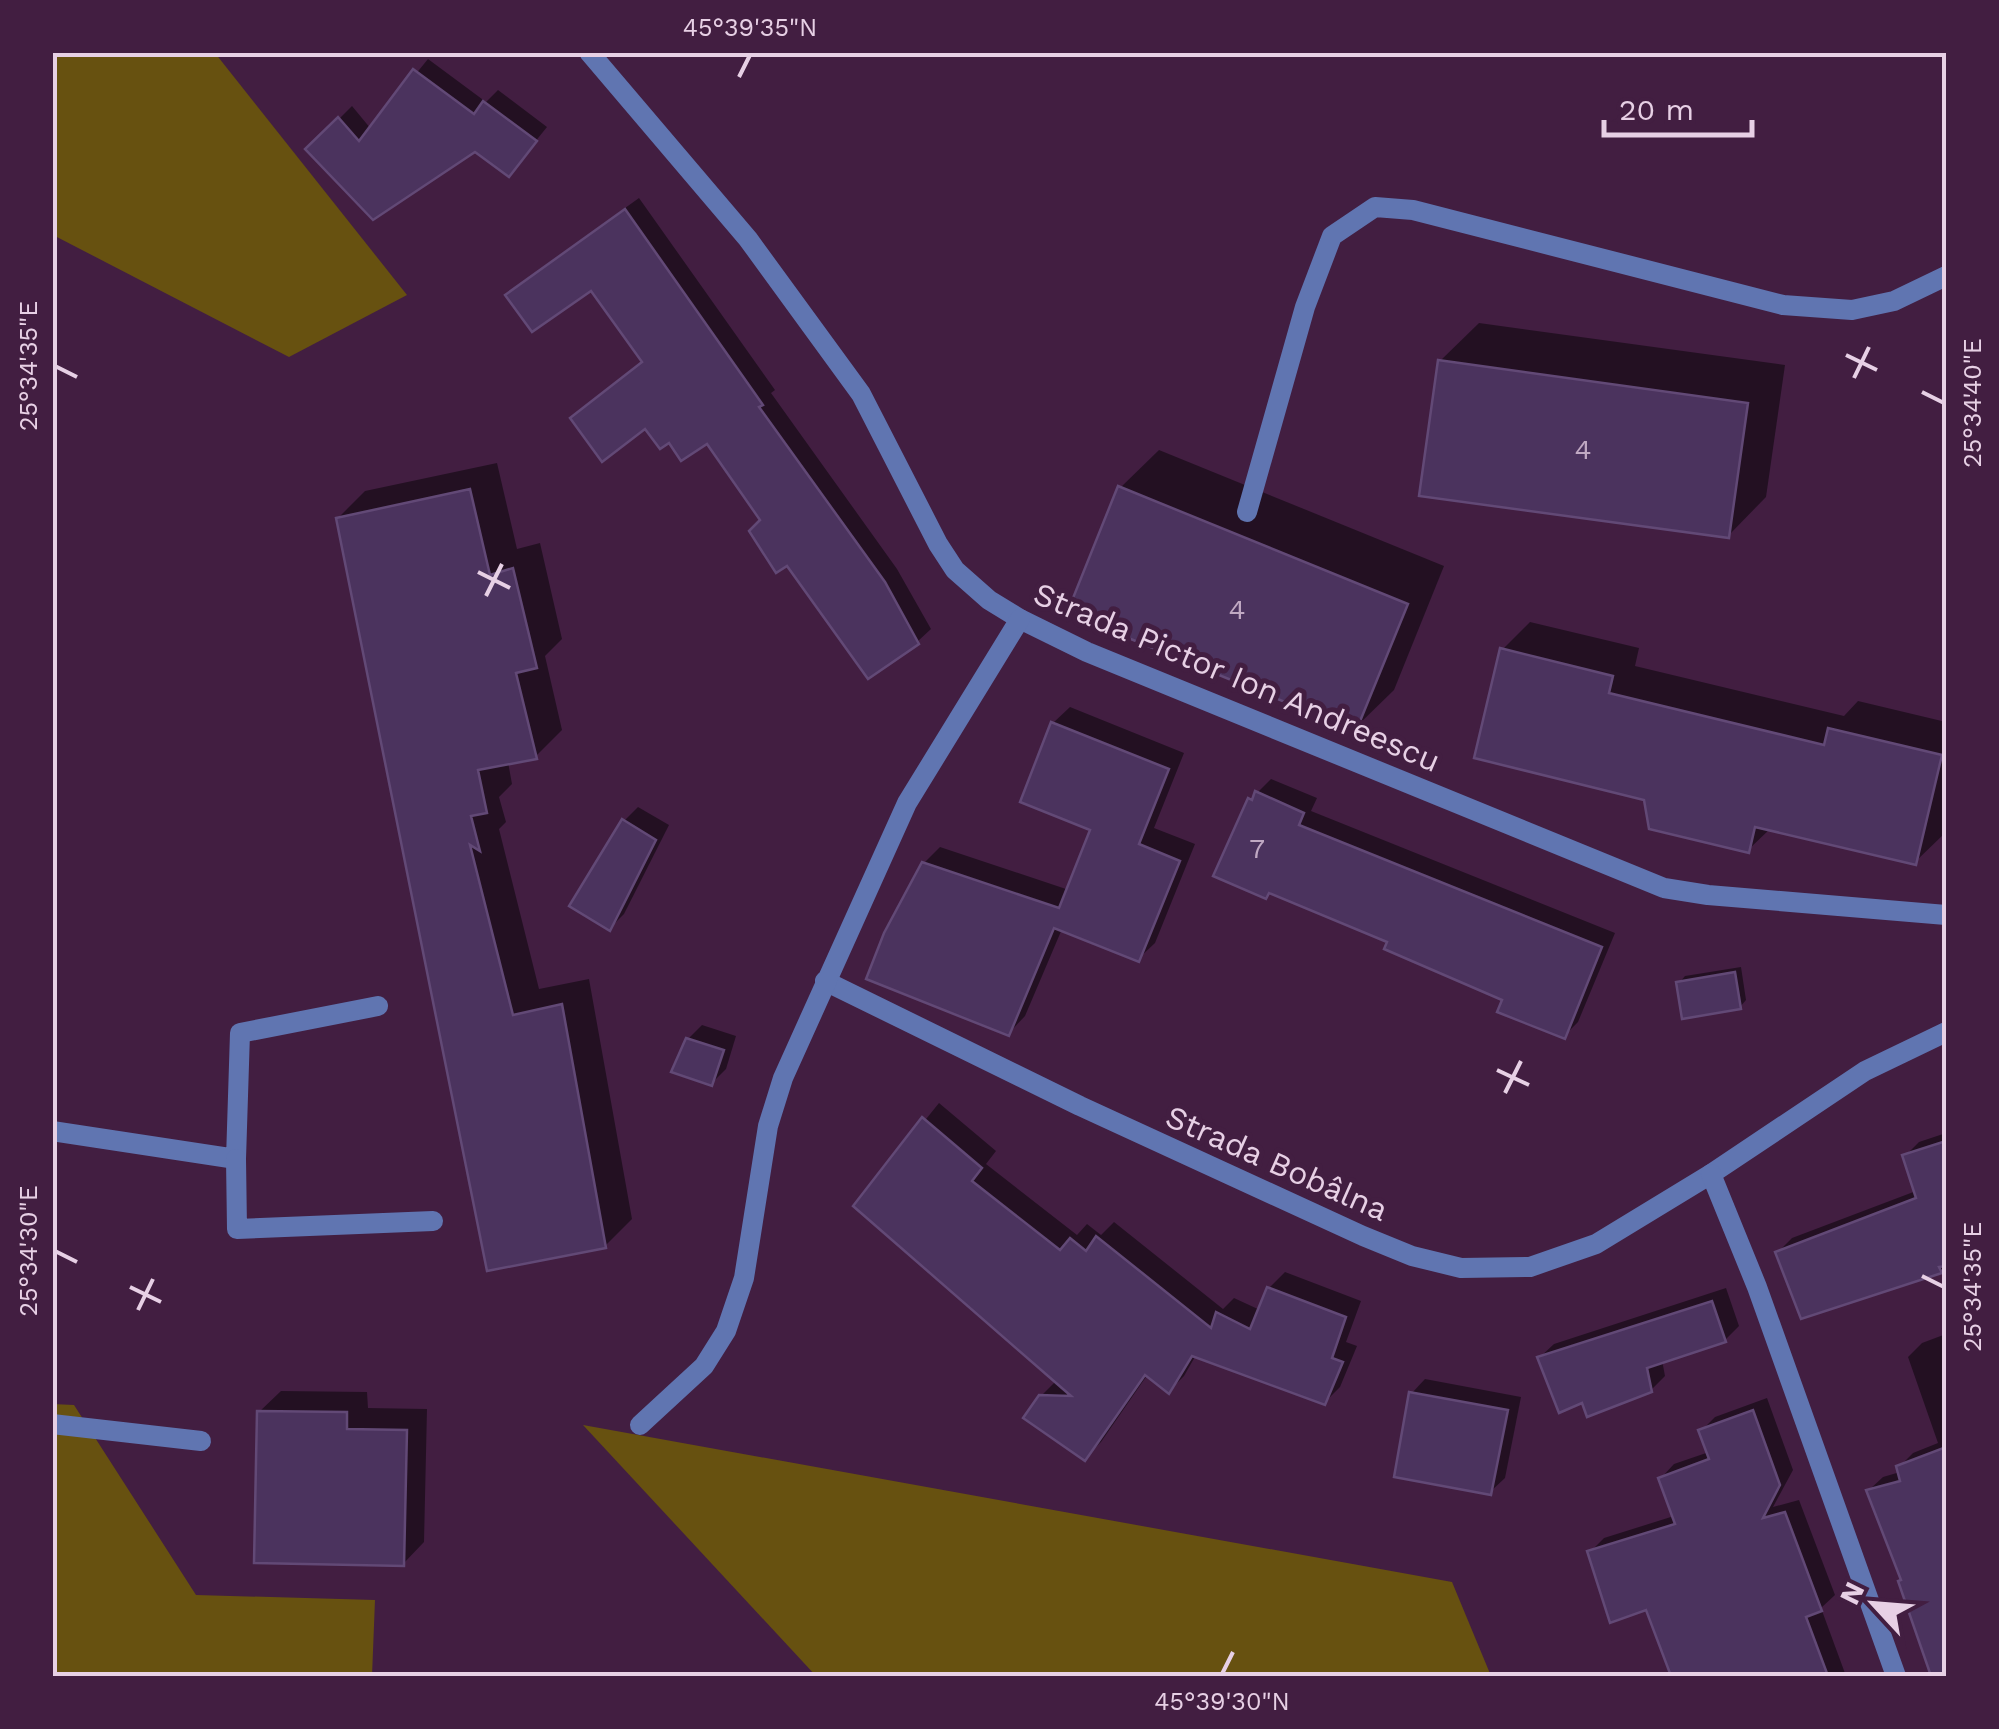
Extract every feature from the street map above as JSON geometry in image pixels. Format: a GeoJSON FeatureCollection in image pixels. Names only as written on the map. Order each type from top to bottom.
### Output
{"type":"FeatureCollection","features":[{"type":"Feature","properties":{"kind":"street","name":"Strada Pictor Ion Andreescu"},"geometry":{"type":"LineString","coordinates":[[590,52],[748,239],[861,394],[955,570],[1020,620],[1088,652],[1664,888],[1946,915]]}},
{"type":"Feature","properties":{"kind":"street"},"geometry":{"type":"LineString","coordinates":[[1247,512],[1305,307],[1332,236],[1374,207],[1413,210],[1783,305],[1852,310],[1894,301],[1946,276]]}},
{"type":"Feature","properties":{"kind":"street"},"geometry":{"type":"LineString","coordinates":[[640,1425],[704,1366],[726,1331],[744,1278],[768,1126],[782,1078],[907,803],[1020,620]]}},
{"type":"Feature","properties":{"kind":"street","name":"Strada Bobâlna"},"geometry":{"type":"LineString","coordinates":[[825,981],[1080,1106],[1363,1236],[1412,1256],[1461,1268],[1530,1267],[1596,1244],[1712,1174],[1865,1071],[1946,1032]]}},
{"type":"Feature","properties":{"kind":"street"},"geometry":{"type":"LineString","coordinates":[[378,1006],[240,1034],[237,1228],[433,1220]]}},
{"type":"Feature","properties":{"kind":"street"},"geometry":{"type":"LineString","coordinates":[[52,1131],[236,1158]]}},
{"type":"Feature","properties":{"kind":"street"},"geometry":{"type":"LineString","coordinates":[[1712,1174],[1757,1287],[1896,1676]]}},
{"type":"Feature","properties":{"kind":"street"},"geometry":{"type":"LineString","coordinates":[[52,1424],[200,1441]]}},
{"type":"Feature","properties":{"kind":"shaded area"},"geometry":{"type":"Polygon","coordinates":[[[52,53],[215,53],[407,295],[289,357],[53,235],[52,53]]]}},
{"type":"Feature","properties":{"kind":"shaded area"},"geometry":{"type":"Polygon","coordinates":[[[52,1404],[74,1405],[196,1595],[375,1600],[372,1676],[53,1676],[52,1404]]]}},
{"type":"Feature","properties":{"kind":"shaded area"},"geometry":{"type":"Polygon","coordinates":[[[583,1425],[1452,1582],[1491,1676],[816,1676],[583,1425]]]}},
{"type":"Feature","properties":{"kind":"building"},"geometry":{"type":"Polygon","coordinates":[[[413,69],[474,114],[483,101],[537,141],[509,177],[475,152],[373,220],[305,149],[338,117],[359,141],[413,69]]]}},
{"type":"Feature","properties":{"kind":"building"},"geometry":{"type":"Polygon","coordinates":[[[625,209],[763,405],[759,407],[885,582],[919,644],[868,679],[787,566],[776,573],[749,531],[760,520],[707,444],[681,461],[669,443],[660,449],[645,429],[602,462],[570,418],[642,362],[591,291],[532,332],[505,295],[625,209]]]}},
{"type":"Feature","properties":{"kind":"building"},"geometry":{"type":"Polygon","coordinates":[[[1438,360],[1748,403],[1729,538],[1419,496],[1438,360]]]}},
{"type":"Feature","properties":{"kind":"building"},"geometry":{"type":"Polygon","coordinates":[[[1118,486],[1408,604],[1356,731],[1067,613],[1118,486]]]}},
{"type":"Feature","properties":{"kind":"building"},"geometry":{"type":"Polygon","coordinates":[[[470,489],[490,575],[513,568],[537,668],[516,673],[537,759],[478,770],[487,813],[471,816],[480,851],[470,845],[513,1015],[562,1004],[606,1248],[487,1271],[336,518],[470,489]]]}},
{"type":"Feature","properties":{"kind":"building"},"geometry":{"type":"Polygon","coordinates":[[[1500,648],[1613,676],[1609,693],[1824,745],[1828,728],[1942,755],[1916,865],[1755,827],[1749,853],[1649,829],[1644,800],[1474,758],[1500,648]]]}},
{"type":"Feature","properties":{"kind":"building"},"geometry":{"type":"Polygon","coordinates":[[[1051,722],[1169,769],[1139,844],[1180,861],[1139,962],[1054,928],[1009,1036],[866,979],[884,933],[922,862],[1059,908],[1090,830],[1020,802],[1051,722]]]}},
{"type":"Feature","properties":{"kind":"building"},"geometry":{"type":"Polygon","coordinates":[[[1255,791],[1304,813],[1299,825],[1602,947],[1565,1039],[1497,1012],[1502,1000],[1384,949],[1387,942],[1269,893],[1266,899],[1213,876],[1248,798],[1252,800],[1255,791]]]}},
{"type":"Feature","properties":{"kind":"building"},"geometry":{"type":"Polygon","coordinates":[[[622,819],[656,840],[610,931],[569,906],[622,819]]]}},
{"type":"Feature","properties":{"kind":"building"},"geometry":{"type":"Polygon","coordinates":[[[1735,972],[1741,1009],[1682,1019],[1676,982],[1735,972]]]}},
{"type":"Feature","properties":{"kind":"building"},"geometry":{"type":"Polygon","coordinates":[[[686,1038],[724,1050],[712,1086],[671,1072],[686,1038]]]}},
{"type":"Feature","properties":{"kind":"building"},"geometry":{"type":"Polygon","coordinates":[[[922,1117],[982,1168],[972,1181],[1060,1250],[1070,1238],[1086,1251],[1096,1236],[1211,1328],[1216,1312],[1250,1329],[1267,1287],[1346,1317],[1332,1358],[1343,1362],[1325,1405],[1192,1356],[1169,1394],[1145,1375],[1085,1461],[1023,1418],[1039,1395],[1071,1396],[853,1206],[922,1117]]]}},
{"type":"Feature","properties":{"kind":"building"},"geometry":{"type":"Polygon","coordinates":[[[1946,1141],[1946,1266],[1939,1267],[1942,1273],[1801,1319],[1775,1252],[1916,1198],[1902,1155],[1946,1141]]]}},
{"type":"Feature","properties":{"kind":"building"},"geometry":{"type":"Polygon","coordinates":[[[1712,1301],[1726,1342],[1647,1368],[1652,1392],[1587,1417],[1582,1403],[1559,1413],[1537,1357],[1712,1301]]]}},
{"type":"Feature","properties":{"kind":"building"},"geometry":{"type":"Polygon","coordinates":[[[1409,1392],[1508,1410],[1491,1495],[1394,1477],[1409,1392]]]}},
{"type":"Feature","properties":{"kind":"building"},"geometry":{"type":"Polygon","coordinates":[[[1753,1410],[1780,1485],[1763,1518],[1785,1512],[1822,1611],[1806,1617],[1828,1676],[1671,1676],[1646,1610],[1610,1623],[1587,1551],[1675,1524],[1658,1478],[1709,1459],[1698,1430],[1753,1410]]]}},
{"type":"Feature","properties":{"kind":"building"},"geometry":{"type":"Polygon","coordinates":[[[257,1411],[347,1412],[347,1429],[407,1430],[404,1566],[254,1563],[257,1411]]]}},
{"type":"Feature","properties":{"kind":"building"},"geometry":{"type":"Polygon","coordinates":[[[1946,1447],[1946,1676],[1931,1676],[1898,1581],[1901,1580],[1866,1490],[1900,1481],[1896,1466],[1946,1447]]]}}]}
